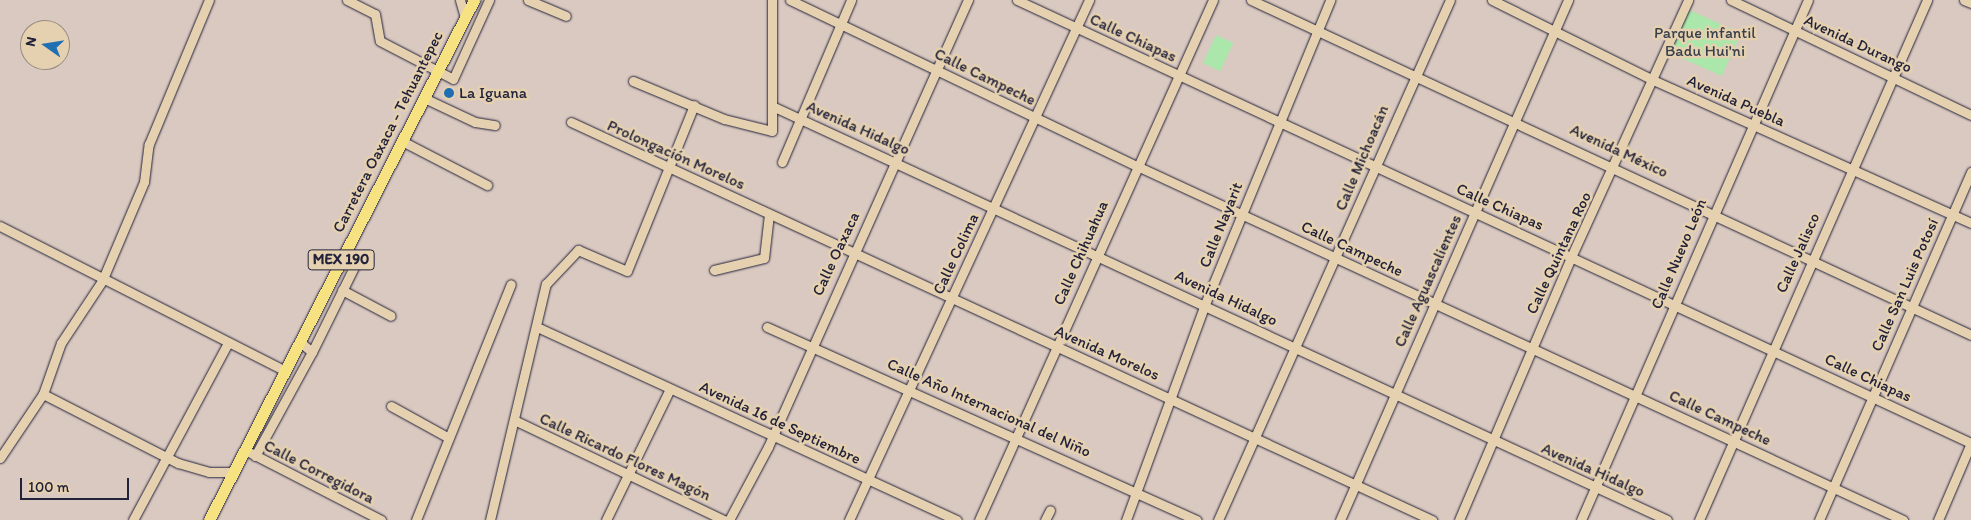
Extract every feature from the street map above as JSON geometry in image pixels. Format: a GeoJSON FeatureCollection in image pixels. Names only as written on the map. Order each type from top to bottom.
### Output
{"type":"FeatureCollection","features":[{"type":"Feature","properties":{"kind":"main road","name":"Carretera Oaxaca - Tehuantepec"},"geometry":{"type":"LineString","coordinates":[[209,520],[234,472],[250,453],[284,370],[474,0]]}},
{"type":"Feature","properties":{"kind":"street"},"geometry":{"type":"LineString","coordinates":[[0,458],[42,394],[61,343],[102,281],[144,182],[149,144],[209,0]]}},
{"type":"Feature","properties":{"kind":"street"},"geometry":{"type":"LineString","coordinates":[[347,0],[375,14],[380,41],[454,79],[489,0]]}},
{"type":"Feature","properties":{"kind":"street"},"geometry":{"type":"LineString","coordinates":[[460,0],[465,18]]}},
{"type":"Feature","properties":{"kind":"street"},"geometry":{"type":"LineString","coordinates":[[528,0],[566,16]]}},
{"type":"Feature","properties":{"kind":"street"},"geometry":{"type":"LineString","coordinates":[[633,80],[694,105],[724,120],[772,131],[772,0]]}},
{"type":"Feature","properties":{"kind":"street","name":"Calle Campeche"},"geometry":{"type":"LineString","coordinates":[[790,0],[1137,166],[1336,256],[1434,304],[1734,440],[1834,489],[1903,520]]}},
{"type":"Feature","properties":{"kind":"street"},"geometry":{"type":"LineString","coordinates":[[782,162],[799,118],[851,0]]}},
{"type":"Feature","properties":{"kind":"street","name":"Calle Oaxaca"},"geometry":{"type":"LineString","coordinates":[[729,520],[771,436],[968,0]]}},
{"type":"Feature","properties":{"kind":"street","name":"Calle Chiapas"},"geometry":{"type":"LineString","coordinates":[[1017,0],[1475,214],[1572,255],[1971,443]]}},
{"type":"Feature","properties":{"kind":"street","name":"Calle Colima"},"geometry":{"type":"LineString","coordinates":[[849,520],[1089,0]]}},
{"type":"Feature","properties":{"kind":"street","name":"Calle Chihuahua"},"geometry":{"type":"LineString","coordinates":[[979,520],[1096,255],[1213,0]]}},
{"type":"Feature","properties":{"kind":"street","name":"Avenida México"},"geometry":{"type":"LineString","coordinates":[[1251,0],[1616,166],[1971,335]]}},
{"type":"Feature","properties":{"kind":"street","name":"Calle Nayarit"},"geometry":{"type":"LineString","coordinates":[[1126,520],[1135,490],[1205,304],[1278,121],[1330,0]]}},
{"type":"Feature","properties":{"kind":"street","name":"Calle Michoacán"},"geometry":{"type":"LineString","coordinates":[[1218,520],[1297,347],[1414,74],[1450,0]]}},
{"type":"Feature","properties":{"kind":"street","name":"Avenida Puebla"},"geometry":{"type":"LineString","coordinates":[[1492,0],[1653,80],[1971,223]]}},
{"type":"Feature","properties":{"kind":"street","name":"Calle Aguascalientes"},"geometry":{"type":"LineString","coordinates":[[1340,520],[1568,0]]}},
{"type":"Feature","properties":{"kind":"street","name":"Calle Quintana Roo"},"geometry":{"type":"LineString","coordinates":[[1459,520],[1572,255],[1616,166],[1688,0]]}},
{"type":"Feature","properties":{"kind":"street","name":"Avenida Durango"},"geometry":{"type":"LineString","coordinates":[[1731,0],[1971,116]]}},
{"type":"Feature","properties":{"kind":"street","name":"Calle Nuevo León"},"geometry":{"type":"LineString","coordinates":[[1581,520],[1751,124],[1808,0]]}},
{"type":"Feature","properties":{"kind":"street","name":"Calle Jalisco"},"geometry":{"type":"LineString","coordinates":[[1699,520],[1772,349],[1927,0]]}},
{"type":"Feature","properties":{"kind":"street"},"geometry":{"type":"LineString","coordinates":[[1964,0],[1971,3]]}},
{"type":"Feature","properties":{"kind":"street"},"geometry":{"type":"LineString","coordinates":[[424,98],[474,122],[496,125]]}},
{"type":"Feature","properties":{"kind":"street"},"geometry":{"type":"LineString","coordinates":[[492,519],[546,284],[578,250],[628,271],[670,171],[694,105]]}},
{"type":"Feature","properties":{"kind":"street","name":"Avenida Hidalgo"},"geometry":{"type":"LineString","coordinates":[[772,106],[1205,304],[1395,393],[1492,441],[1667,520]]}},
{"type":"Feature","properties":{"kind":"street","name":"Prolongación Morelos"},"geometry":{"type":"LineString","coordinates":[[571,122],[670,171],[769,214]]}},
{"type":"Feature","properties":{"kind":"street"},"geometry":{"type":"LineString","coordinates":[[402,141],[487,185]]}},
{"type":"Feature","properties":{"kind":"street","name":"Calle San Luis Potosí"},"geometry":{"type":"LineString","coordinates":[[1820,520],[1971,172]]}},
{"type":"Feature","properties":{"kind":"street"},"geometry":{"type":"LineString","coordinates":[[714,270],[764,258],[769,214]]}},
{"type":"Feature","properties":{"kind":"street","name":"Avenida Morelos"},"geometry":{"type":"LineString","coordinates":[[769,214],[1432,520]]}},
{"type":"Feature","properties":{"kind":"street"},"geometry":{"type":"LineString","coordinates":[[0,226],[102,281],[284,370]]}},
{"type":"Feature","properties":{"kind":"street"},"geometry":{"type":"LineString","coordinates":[[250,453],[312,352],[355,265],[342,257]]}},
{"type":"Feature","properties":{"kind":"street"},"geometry":{"type":"LineString","coordinates":[[416,520],[511,284]]}},
{"type":"Feature","properties":{"kind":"street"},"geometry":{"type":"LineString","coordinates":[[342,290],[391,316]]}},
{"type":"Feature","properties":{"kind":"street"},"geometry":{"type":"LineString","coordinates":[[320,301],[332,311]]}},
{"type":"Feature","properties":{"kind":"street","name":"Avenida 16 de Septiembre"},"geometry":{"type":"LineString","coordinates":[[537,326],[670,389],[740,417],[771,436],[957,520]]}},
{"type":"Feature","properties":{"kind":"street","name":"Calle Año Internacional del Niño"},"geometry":{"type":"LineString","coordinates":[[767,327],[910,389],[1135,490],[1197,520]]}},
{"type":"Feature","properties":{"kind":"street"},"geometry":{"type":"LineString","coordinates":[[299,341],[312,352]]}},
{"type":"Feature","properties":{"kind":"street"},"geometry":{"type":"LineString","coordinates":[[133,520],[228,343]]}},
{"type":"Feature","properties":{"kind":"street"},"geometry":{"type":"LineString","coordinates":[[606,520],[670,389]]}},
{"type":"Feature","properties":{"kind":"street"},"geometry":{"type":"LineString","coordinates":[[42,394],[166,457],[209,472],[234,472]]}},
{"type":"Feature","properties":{"kind":"street"},"geometry":{"type":"LineString","coordinates":[[391,406],[449,438]]}},
{"type":"Feature","properties":{"kind":"street","name":"Calle Ricardo Flores Magón"},"geometry":{"type":"LineString","coordinates":[[514,420],[724,520]]}},
{"type":"Feature","properties":{"kind":"street"},"geometry":{"type":"LineString","coordinates":[[1938,520],[1971,443]]}},
{"type":"Feature","properties":{"kind":"street","name":"Calle Corregidora"},"geometry":{"type":"LineString","coordinates":[[250,453],[380,520]]}},
{"type":"Feature","properties":{"kind":"street"},"geometry":{"type":"LineString","coordinates":[[1045,520],[1050,510]]}},
{"type":"Feature","properties":{"kind":"green space","name":"Parque infantil Badu Hui'ni"},"geometry":{"type":"Polygon","coordinates":[[[1687,9],[1741,33],[1722,76],[1668,52],[1687,9]]]}},
{"type":"Feature","properties":{"kind":"green space"},"geometry":{"type":"Polygon","coordinates":[[[1216,35],[1233,43],[1220,71],[1203,63],[1216,35]]]}},
{"type":"Feature","properties":{"kind":"place","name":"La Iguana"},"geometry":{"type":"Point","coordinates":[449,93]}}]}
